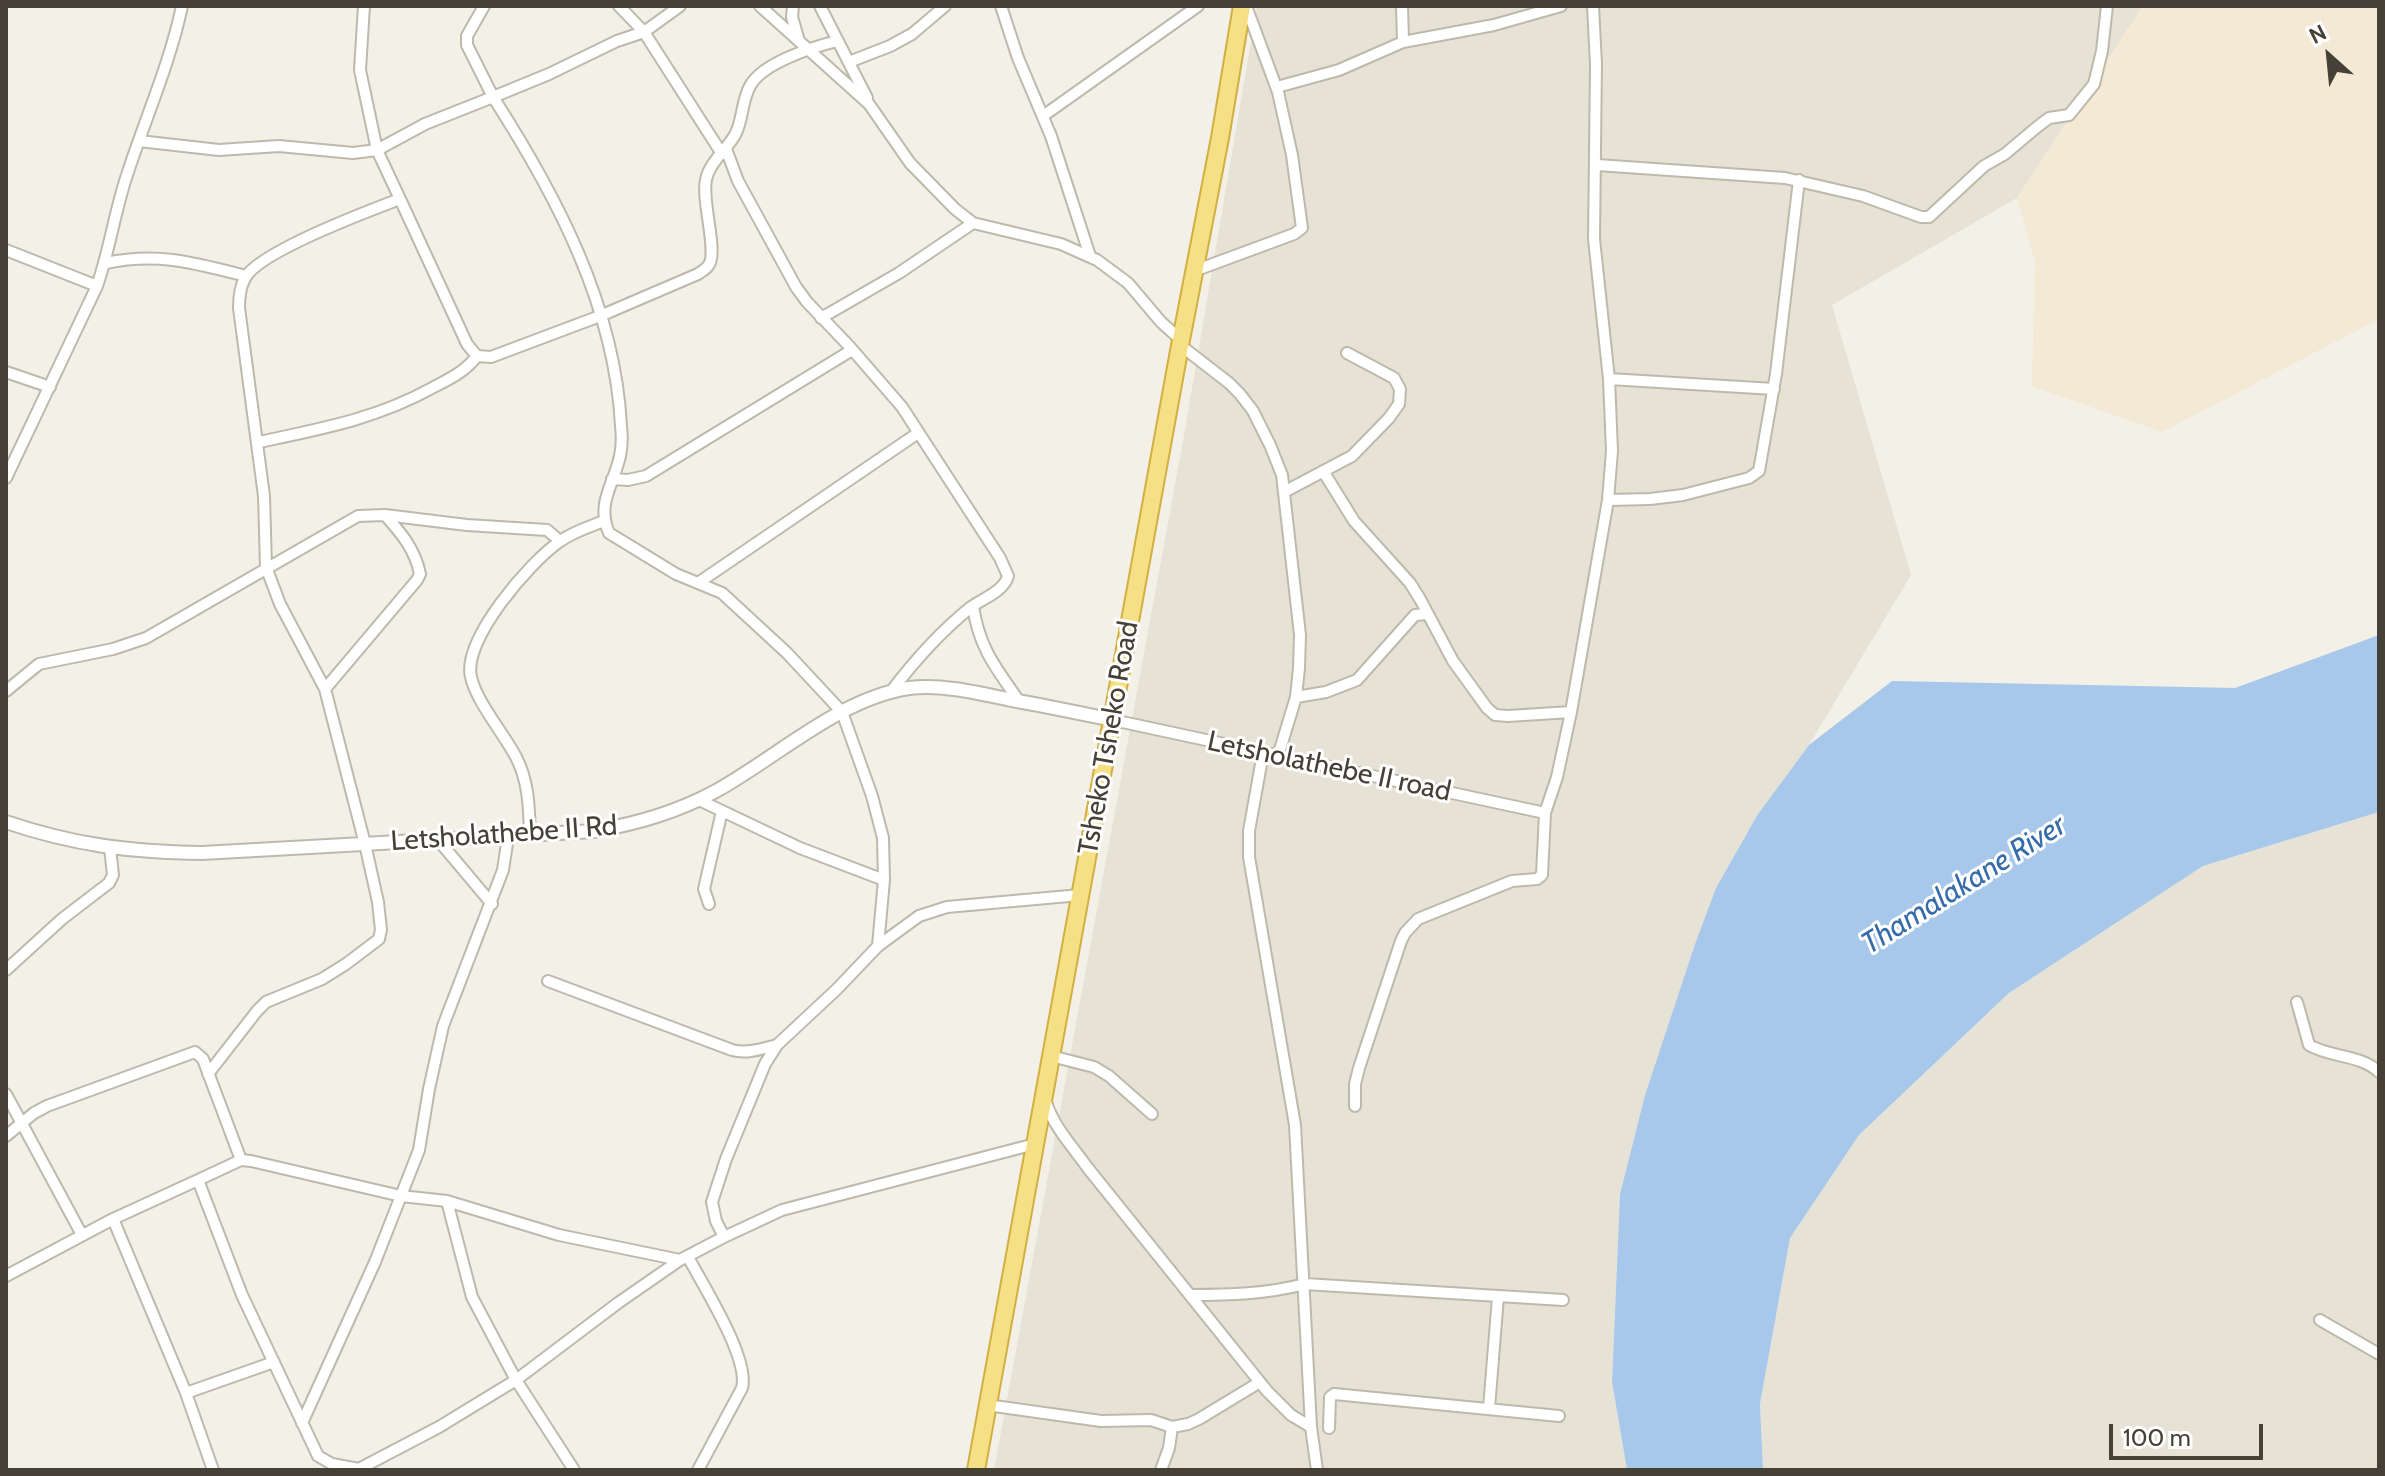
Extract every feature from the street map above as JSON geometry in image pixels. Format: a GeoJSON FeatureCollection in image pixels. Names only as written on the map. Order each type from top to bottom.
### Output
{"type":"FeatureCollection","features":[{"type":"Feature","properties":{"kind":"highway","name":"Tsheko Tsheko Road"},"geometry":{"type":"LineString","coordinates":[[976,1470],[1180,342],[1244,6]]}},
{"type":"Feature","properties":{"kind":"street"},"geometry":{"type":"LineString","coordinates":[[6,478],[106,263],[121,194],[182,6]]}},
{"type":"Feature","properties":{"kind":"street"},"geometry":{"type":"LineString","coordinates":[[364,6],[360,70],[377,150],[467,344],[477,356],[491,357],[600,316],[698,274],[708,266],[712,251],[706,180],[736,133],[749,87],[754,80],[803,46],[837,41]]}},
{"type":"Feature","properties":{"kind":"street"},"geometry":{"type":"LineString","coordinates":[[484,6],[467,36],[467,45],[576,248],[590,280],[618,390],[621,455],[606,496],[604,521],[609,533],[676,574],[713,587],[731,599],[842,712],[883,838],[884,880],[878,946]]}},
{"type":"Feature","properties":{"kind":"street"},"geometry":{"type":"LineString","coordinates":[[619,6],[644,32],[724,151],[796,287],[902,407],[1000,558],[1008,576],[1001,588],[973,606],[930,644],[890,693]]}},
{"type":"Feature","properties":{"kind":"street"},"geometry":{"type":"LineString","coordinates":[[139,141],[219,150],[279,146],[353,153],[377,150],[425,124],[644,32],[680,6]]}},
{"type":"Feature","properties":{"kind":"street"},"geometry":{"type":"LineString","coordinates":[[760,6],[869,104]]}},
{"type":"Feature","properties":{"kind":"street"},"geometry":{"type":"LineString","coordinates":[[793,6],[792,17],[803,46]]}},
{"type":"Feature","properties":{"kind":"street"},"geometry":{"type":"LineString","coordinates":[[820,6],[869,104],[910,163],[955,209],[973,223],[1061,244],[1090,256],[1128,283],[1180,342],[1229,383],[1253,411],[1282,475],[1300,635],[1296,697],[1278,756]]}},
{"type":"Feature","properties":{"kind":"street"},"geometry":{"type":"LineString","coordinates":[[849,62],[912,34],[945,6]]}},
{"type":"Feature","properties":{"kind":"street"},"geometry":{"type":"LineString","coordinates":[[1001,6],[1018,58],[1043,116],[1090,256]]}},
{"type":"Feature","properties":{"kind":"street"},"geometry":{"type":"LineString","coordinates":[[1043,116],[1198,6]]}},
{"type":"Feature","properties":{"kind":"street"},"geometry":{"type":"LineString","coordinates":[[1194,271],[1301,231],[1292,155],[1277,87],[1244,6]]}},
{"type":"Feature","properties":{"kind":"street"},"geometry":{"type":"LineString","coordinates":[[1402,6],[1403,42]]}},
{"type":"Feature","properties":{"kind":"street"},"geometry":{"type":"LineString","coordinates":[[1277,87],[1339,70],[1403,42],[1494,25],[1561,6]]}},
{"type":"Feature","properties":{"kind":"street"},"geometry":{"type":"LineString","coordinates":[[1355,1106],[1359,1068],[1405,933],[1418,919],[1487,891],[1512,881],[1541,878],[1545,813],[1557,777],[1571,712],[1608,500],[1612,451],[1609,379],[1594,239],[1597,165],[1593,6]]}},
{"type":"Feature","properties":{"kind":"street"},"geometry":{"type":"LineString","coordinates":[[1597,165],[1751,174],[1799,180],[1929,217],[1984,166],[2005,154],[2049,118],[2069,115],[2094,84],[2102,51],[2107,6]]}},
{"type":"Feature","properties":{"kind":"street"},"geometry":{"type":"LineString","coordinates":[[1608,500],[1683,495],[1755,475],[1761,465],[1774,389],[1799,180]]}},
{"type":"Feature","properties":{"kind":"street"},"geometry":{"type":"LineString","coordinates":[[208,1074],[266,1002],[322,979],[346,964],[379,939],[381,930],[365,844],[325,689],[280,604],[266,567],[259,442],[239,308],[240,292],[246,276],[263,262],[302,239],[400,199]]}},
{"type":"Feature","properties":{"kind":"street"},"geometry":{"type":"LineString","coordinates":[[821,318],[899,273],[973,223]]}},
{"type":"Feature","properties":{"kind":"street"},"geometry":{"type":"LineString","coordinates":[[6,250],[97,286]]}},
{"type":"Feature","properties":{"kind":"street"},"geometry":{"type":"LineString","coordinates":[[106,263],[144,257],[165,258],[246,276]]}},
{"type":"Feature","properties":{"kind":"street"},"geometry":{"type":"LineString","coordinates":[[612,479],[628,480],[646,476],[852,350]]}},
{"type":"Feature","properties":{"kind":"street"},"geometry":{"type":"LineString","coordinates":[[1284,492],[1352,456],[1399,404],[1400,389],[1394,378],[1347,353]]}},
{"type":"Feature","properties":{"kind":"street"},"geometry":{"type":"LineString","coordinates":[[259,442],[386,411],[460,373],[477,356]]}},
{"type":"Feature","properties":{"kind":"street"},"geometry":{"type":"LineString","coordinates":[[6,372],[50,387]]}},
{"type":"Feature","properties":{"kind":"street"},"geometry":{"type":"LineString","coordinates":[[1609,379],[1774,389]]}},
{"type":"Feature","properties":{"kind":"street"},"geometry":{"type":"LineString","coordinates":[[698,583],[918,433]]}},
{"type":"Feature","properties":{"kind":"street"},"geometry":{"type":"LineString","coordinates":[[1323,471],[1354,521],[1410,583],[1465,679],[1487,708],[1495,715],[1508,716],[1571,712]]}},
{"type":"Feature","properties":{"kind":"street"},"geometry":{"type":"LineString","coordinates":[[325,689],[420,574],[413,550],[385,515]]}},
{"type":"Feature","properties":{"kind":"street"},"geometry":{"type":"LineString","coordinates":[[6,691],[39,664],[113,649],[146,638],[358,516],[385,515],[547,530],[560,541]]}},
{"type":"Feature","properties":{"kind":"street"},"geometry":{"type":"LineString","coordinates":[[530,835],[524,776],[471,678],[470,664],[497,607],[528,569],[560,541],[604,521]]}},
{"type":"Feature","properties":{"kind":"street"},"geometry":{"type":"LineString","coordinates":[[973,606],[985,652],[1019,701]]}},
{"type":"Feature","properties":{"kind":"street"},"geometry":{"type":"LineString","coordinates":[[1296,697],[1326,692],[1357,680],[1415,615],[1428,614]]}},
{"type":"Feature","properties":{"kind":"street","name":"Letsholathebe II Rd"},"geometry":{"type":"LineString","coordinates":[[6,822],[67,840],[110,848],[202,853],[595,831],[655,818],[699,800],[842,712],[876,696],[909,688],[959,689],[1113,720]]}},
{"type":"Feature","properties":{"kind":"street","name":"Letsholathebe II road"},"geometry":{"type":"LineString","coordinates":[[1113,720],[1545,813]]}},
{"type":"Feature","properties":{"kind":"street"},"geometry":{"type":"LineString","coordinates":[[1263,753],[1249,831],[1249,857],[1295,1125],[1311,1427],[1317,1470]]}},
{"type":"Feature","properties":{"kind":"street"},"geometry":{"type":"LineString","coordinates":[[699,800],[800,848],[884,880]]}},
{"type":"Feature","properties":{"kind":"street"},"geometry":{"type":"LineString","coordinates":[[709,904],[704,889],[722,811]]}},
{"type":"Feature","properties":{"kind":"street"},"geometry":{"type":"LineString","coordinates":[[302,1423],[380,1251],[422,1140],[443,1026],[492,904],[506,862],[508,837]]}},
{"type":"Feature","properties":{"kind":"street"},"geometry":{"type":"LineString","coordinates":[[439,841],[492,904]]}},
{"type":"Feature","properties":{"kind":"street"},"geometry":{"type":"LineString","coordinates":[[6,970],[62,919],[109,883],[113,875],[110,848]]}},
{"type":"Feature","properties":{"kind":"street"},"geometry":{"type":"LineString","coordinates":[[724,1237],[713,1210],[716,1188],[765,1064],[777,1045],[878,946],[919,916],[947,907],[1080,895]]}},
{"type":"Feature","properties":{"kind":"street"},"geometry":{"type":"LineString","coordinates":[[548,981],[741,1053],[777,1045]]}},
{"type":"Feature","properties":{"kind":"street"},"geometry":{"type":"LineString","coordinates":[[2297,1002],[2309,1045],[2319,1052],[2370,1064],[2379,1072]]}},
{"type":"Feature","properties":{"kind":"street"},"geometry":{"type":"LineString","coordinates":[[6,1136],[34,1113],[58,1101],[195,1052],[201,1056],[241,1160]]}},
{"type":"Feature","properties":{"kind":"street"},"geometry":{"type":"LineString","coordinates":[[1051,1056],[1094,1067],[1109,1076],[1152,1114]]}},
{"type":"Feature","properties":{"kind":"street"},"geometry":{"type":"LineString","coordinates":[[6,1094],[82,1235]]}},
{"type":"Feature","properties":{"kind":"street"},"geometry":{"type":"LineString","coordinates":[[1044,1095],[1049,1112],[1061,1131],[1190,1295],[1280,1405],[1311,1427]]}},
{"type":"Feature","properties":{"kind":"street"},"geometry":{"type":"LineString","coordinates":[[198,1180],[242,1295],[318,1456],[332,1464],[358,1469],[439,1427],[516,1380],[618,1303],[684,1258],[724,1237],[782,1210],[1035,1144]]}},
{"type":"Feature","properties":{"kind":"street"},"geometry":{"type":"LineString","coordinates":[[6,1276],[113,1219],[241,1160],[401,1196],[447,1201],[559,1235],[684,1258],[731,1339],[744,1373],[742,1388],[698,1470]]}},
{"type":"Feature","properties":{"kind":"street"},"geometry":{"type":"LineString","coordinates":[[447,1201],[472,1297],[516,1380],[571,1468]]}},
{"type":"Feature","properties":{"kind":"street"},"geometry":{"type":"LineString","coordinates":[[113,1219],[186,1393],[213,1470]]}},
{"type":"Feature","properties":{"kind":"street"},"geometry":{"type":"LineString","coordinates":[[1190,1295],[1243,1295],[1305,1284],[1563,1300]]}},
{"type":"Feature","properties":{"kind":"street"},"geometry":{"type":"LineString","coordinates":[[1489,1408],[1498,1297]]}},
{"type":"Feature","properties":{"kind":"street"},"geometry":{"type":"LineString","coordinates":[[2320,1320],[2379,1354]]}},
{"type":"Feature","properties":{"kind":"street"},"geometry":{"type":"LineString","coordinates":[[186,1393],[274,1362]]}},
{"type":"Feature","properties":{"kind":"street"},"geometry":{"type":"LineString","coordinates":[[987,1405],[1090,1420],[1151,1420],[1172,1427],[1199,1419],[1260,1382]]}},
{"type":"Feature","properties":{"kind":"street"},"geometry":{"type":"LineString","coordinates":[[1329,1428],[1330,1397],[1334,1394],[1559,1416]]}},
{"type":"Feature","properties":{"kind":"street"},"geometry":{"type":"LineString","coordinates":[[1161,1470],[1172,1427]]}},
{"type":"Feature","properties":{"kind":"shaded area"},"geometry":{"type":"Polygon","coordinates":[[[1257,6],[2143,6],[2017,198],[1832,305],[1911,575],[1809,745],[1758,814],[1694,947],[1645,1095],[1620,1194],[1612,1382],[1627,1470],[994,1470],[1183,441],[1257,6]]]}},
{"type":"Feature","properties":{"kind":"shaded area"},"geometry":{"type":"Polygon","coordinates":[[[2143,6],[2379,6],[2379,319],[2162,432],[2032,386],[2035,261],[2017,198],[2143,6]]]}},
{"type":"Feature","properties":{"kind":"shaded area"},"geometry":{"type":"Polygon","coordinates":[[[2379,812],[2379,1470],[1763,1470],[1760,1404],[1790,1238],[1859,1135],[2009,993],[2203,866],[2379,812]]]}},
{"type":"Feature","properties":{"kind":"water","name":"Thamalakane River"},"geometry":{"type":"Polygon","coordinates":[[[2379,635],[2379,812],[2203,866],[2009,993],[1859,1135],[1790,1238],[1760,1404],[1763,1470],[1627,1470],[1612,1382],[1620,1194],[1645,1095],[1716,888],[1758,814],[1809,745],[1892,681],[2235,688],[2379,635]]]}}]}
